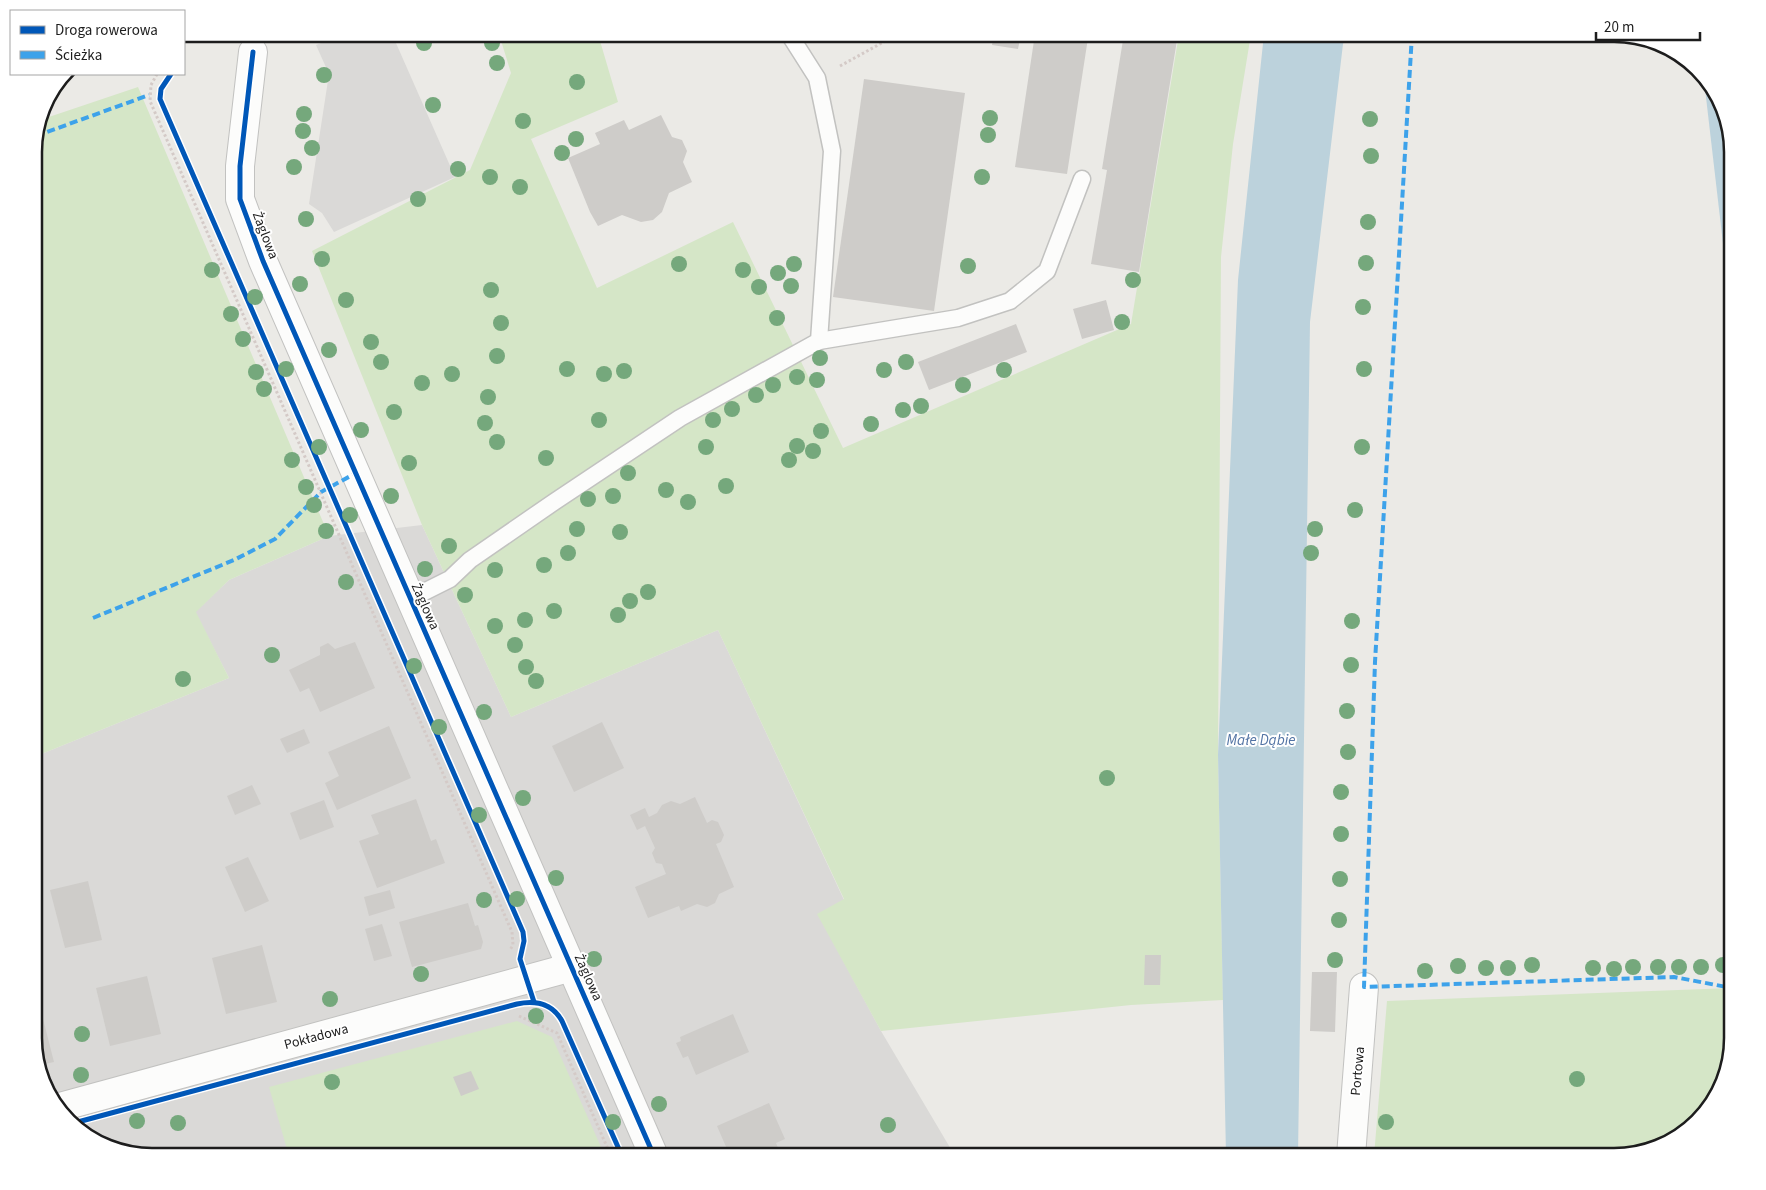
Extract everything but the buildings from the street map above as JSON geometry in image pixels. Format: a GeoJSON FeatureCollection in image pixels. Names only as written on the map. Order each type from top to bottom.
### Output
{"type":"FeatureCollection","features":[{"type":"Feature","properties":{"kind":"street","name":"Żaglowa"},"geometry":{"type":"LineString","coordinates":[[253,52],[240,166],[240,199],[263,261],[651,1148]]}},
{"type":"Feature","properties":{"kind":"street","name":"Pokładowa"},"geometry":{"type":"LineString","coordinates":[[66,1105],[572,967]]}},
{"type":"Feature","properties":{"kind":"street","name":"Portowa"},"geometry":{"type":"LineString","coordinates":[[1351,1148],[1364,986]]}},
{"type":"Feature","properties":{"kind":"lane"},"geometry":{"type":"LineString","coordinates":[[794,43],[817,78],[832,151],[818,340]]}},
{"type":"Feature","properties":{"kind":"lane"},"geometry":{"type":"LineString","coordinates":[[410,599],[450,579],[470,560],[680,418],[818,340],[958,318],[1010,301],[1047,271],[1082,179]]}},
{"type":"Feature","properties":{"kind":"path"},"geometry":{"type":"LineString","coordinates":[[817,78],[882,42]]}},
{"type":"Feature","properties":{"kind":"path"},"geometry":{"type":"LineString","coordinates":[[156,75],[151,85],[150,101],[512,932],[512,945],[509,952]]}},
{"type":"Feature","properties":{"kind":"path"},"geometry":{"type":"LineString","coordinates":[[514,1014],[558,1033],[608,1148]]}},
{"type":"Feature","properties":{"kind":"shaded area"},"geometry":{"type":"Polygon","coordinates":[[[321,43],[396,43],[455,177],[334,232],[322,213],[309,204],[329,74],[316,45],[321,43]]]}},
{"type":"Feature","properties":{"kind":"shaded area"},"geometry":{"type":"Polygon","coordinates":[[[422,525],[511,717],[718,630],[844,900],[818,914],[881,1031],[950,1148],[153,1148],[117,1142],[92,1129],[80,1120],[57,1092],[46,1066],[43,1044],[43,753],[229,678],[195,612],[229,580],[329,536],[422,525]]]}},
{"type":"Feature","properties":{"kind":"green space"},"geometry":{"type":"Polygon","coordinates":[[[1178,42],[1250,42],[1233,144],[1221,257],[1218,755],[1223,1000],[1131,1005],[881,1031],[817,914],[844,899],[718,630],[511,717],[422,525],[312,251],[470,170],[511,73],[502,43],[601,43],[618,102],[531,139],[597,288],[733,222],[843,448],[1131,324],[1178,42]]]}},
{"type":"Feature","properties":{"kind":"green space"},"geometry":{"type":"Polygon","coordinates":[[[138,87],[329,536],[229,580],[196,612],[229,678],[43,753],[43,146],[48,117],[138,87]]]}},
{"type":"Feature","properties":{"kind":"green space"},"geometry":{"type":"Polygon","coordinates":[[[1724,988],[1723,1051],[1715,1079],[1709,1092],[1696,1110],[1674,1129],[1642,1144],[1613,1148],[1375,1148],[1387,1001],[1724,988]]]}},
{"type":"Feature","properties":{"kind":"green space"},"geometry":{"type":"Polygon","coordinates":[[[517,1021],[552,1037],[601,1148],[287,1148],[269,1087],[517,1021]]]}},
{"type":"Feature","properties":{"kind":"water","name":"Małe Dąbie"},"geometry":{"type":"Polygon","coordinates":[[[1263,42],[1344,42],[1310,322],[1298,1148],[1226,1148],[1218,755],[1238,280],[1263,42]]]}},
{"type":"Feature","properties":{"kind":"water"},"geometry":{"type":"Polygon","coordinates":[[[1705,93],[1720,124],[1723,139],[1724,252],[1705,93]]]}},
{"type":"Feature","properties":{"kind":"marked path"},"geometry":{"type":"LineString","coordinates":[[1412,42],[1375,662],[1364,987],[1674,977],[1724,986]]}},
{"type":"Feature","properties":{"kind":"marked path"},"geometry":{"type":"LineString","coordinates":[[45,133],[149,95]]}},
{"type":"Feature","properties":{"kind":"marked path"},"geometry":{"type":"LineString","coordinates":[[93,618],[234,560],[275,539],[321,492],[356,473]]}},
{"type":"Feature","properties":{"kind":"cycle path"},"geometry":{"type":"LineString","coordinates":[[253,52],[240,166],[240,199],[263,261],[651,1148]]}},
{"type":"Feature","properties":{"kind":"cycle path"},"geometry":{"type":"LineString","coordinates":[[170,75],[161,89],[160,99],[523,932],[524,941],[520,959],[534,1002]]}},
{"type":"Feature","properties":{"kind":"cycle path"},"geometry":{"type":"LineString","coordinates":[[81,1121],[517,1004],[531,1002],[543,1004],[553,1010],[562,1021],[618,1148]]}}]}
